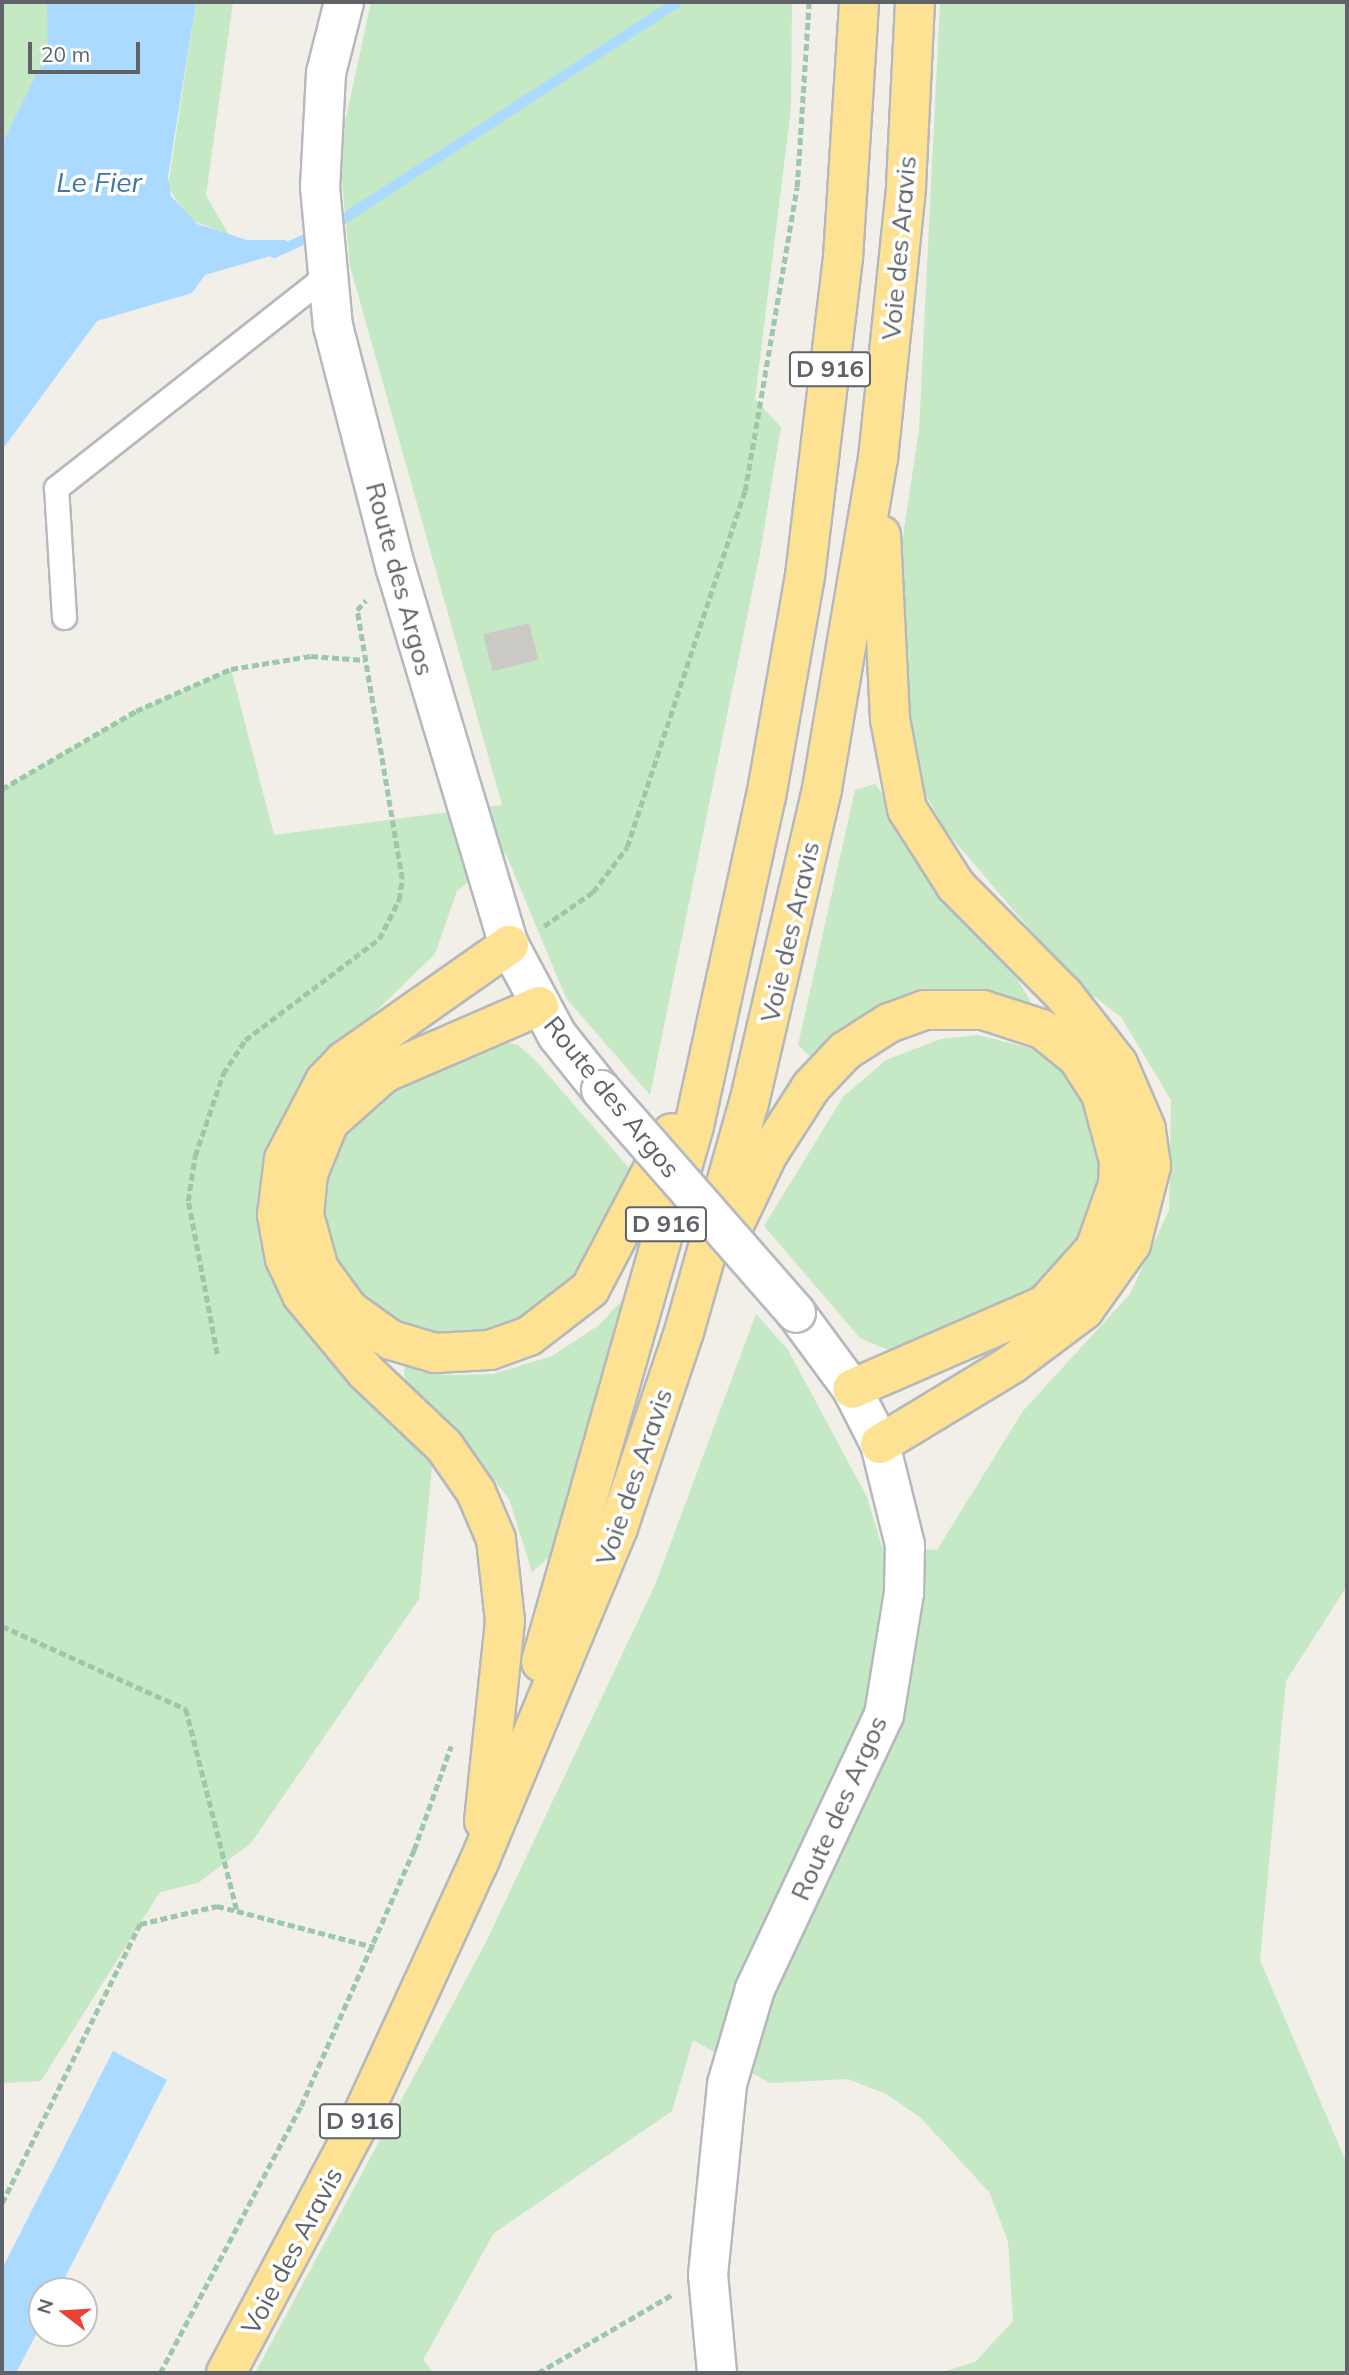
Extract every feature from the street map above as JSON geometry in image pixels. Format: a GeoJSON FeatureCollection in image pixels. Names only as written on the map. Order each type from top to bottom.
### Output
{"type":"FeatureCollection","features":[{"type":"Feature","properties":{"kind":"highway","name":"Voie des Aravis"},"geometry":{"type":"LineString","coordinates":[[495,1823],[722,1012],[805,576],[843,258],[859,2]]}},
{"type":"Feature","properties":{"kind":"highway","name":"Voie des Aravis"},"geometry":{"type":"LineString","coordinates":[[226,2373],[357,2127],[479,1862],[618,1528],[684,1332],[784,966],[822,789],[878,459],[906,186],[915,2]]}},
{"type":"Feature","properties":{"kind":"highway"},"geometry":{"type":"LineString","coordinates":[[878,459],[890,719],[907,808],[956,886],[1064,995],[1118,1064],[1146,1129],[1151,1166],[1131,1244],[1084,1310],[1012,1364],[880,1444]]}},
{"type":"Feature","properties":{"kind":"highway"},"geometry":{"type":"LineString","coordinates":[[479,1862],[505,1621],[496,1539],[476,1492],[444,1446],[366,1372],[302,1295],[285,1259],[277,1215],[284,1159],[325,1081],[344,1061],[509,944]]}},
{"type":"Feature","properties":{"kind":"highway"},"geometry":{"type":"LineString","coordinates":[[539,1006],[384,1073],[342,1107],[318,1142],[304,1196],[311,1251],[344,1304],[402,1344],[435,1353],[490,1350],[529,1336],[579,1301],[630,1221],[722,1012]]}},
{"type":"Feature","properties":{"kind":"highway"},"geometry":{"type":"LineString","coordinates":[[684,1332],[778,1135],[845,1051],[924,1010],[983,1010],[1042,1029],[1077,1057],[1110,1118],[1118,1184],[1104,1232],[1078,1273],[1045,1305],[852,1390]]}},
{"type":"Feature","properties":{"kind":"street","name":"Route des Argos"},"geometry":{"type":"LineString","coordinates":[[344,2],[326,74],[320,187],[324,277],[396,569],[509,944],[539,1006],[601,1090],[796,1313],[852,1390],[880,1444],[905,1545],[899,1651],[861,1772],[755,1989],[739,2035],[725,2097],[708,2275],[717,2373]]}},
{"type":"Feature","properties":{"kind":"lane"},"geometry":{"type":"LineString","coordinates":[[64,617],[56,488],[324,277]]}},
{"type":"Feature","properties":{"kind":"path"},"geometry":{"type":"LineString","coordinates":[[509,944],[593,892],[627,847],[702,627],[745,491],[779,318],[797,187],[809,2]]}},
{"type":"Feature","properties":{"kind":"path"},"geometry":{"type":"LineString","coordinates":[[217,1354],[188,1201],[195,1156],[223,1074],[245,1040],[379,939],[399,900],[402,880],[357,610],[396,569]]}},
{"type":"Feature","properties":{"kind":"path"},"geometry":{"type":"LineString","coordinates":[[2,789],[136,711],[231,669],[311,656],[365,660]]}},
{"type":"Feature","properties":{"kind":"path"},"geometry":{"type":"LineString","coordinates":[[2,1626],[186,1709],[237,1911]]}},
{"type":"Feature","properties":{"kind":"path"},"geometry":{"type":"LineString","coordinates":[[160,2373],[301,2106],[374,1947],[453,1740]]}},
{"type":"Feature","properties":{"kind":"path"},"geometry":{"type":"LineString","coordinates":[[2,2203],[139,1924],[217,1906],[374,1947]]}},
{"type":"Feature","properties":{"kind":"path"},"geometry":{"type":"LineString","coordinates":[[538,2373],[708,2275]]}},
{"type":"Feature","properties":{"kind":"green space"},"geometry":{"type":"Polygon","coordinates":[[[2,2],[91,2],[85,60],[46,137],[2,162],[2,2]]]}},
{"type":"Feature","properties":{"kind":"green space"},"geometry":{"type":"Polygon","coordinates":[[[196,2],[233,2],[206,195],[229,235],[189,219],[168,187],[196,2]]]}},
{"type":"Feature","properties":{"kind":"green space"},"geometry":{"type":"Polygon","coordinates":[[[371,2],[792,2],[791,108],[755,399],[781,427],[761,548],[650,1095],[566,998],[506,854],[457,891],[435,954],[308,1077],[262,1205],[432,1467],[419,1599],[251,1843],[198,1883],[160,1892],[41,2081],[2,2083],[2,789],[136,711],[231,669],[274,835],[502,805],[350,266],[339,150],[371,2]]]}},
{"type":"Feature","properties":{"kind":"green space"},"geometry":{"type":"Polygon","coordinates":[[[940,2],[1347,2],[1347,1586],[1286,1681],[1260,1960],[1347,2164],[1347,2373],[939,2373],[975,2362],[1013,2321],[1008,2241],[989,2192],[920,2117],[886,2094],[848,2079],[770,2083],[693,2040],[672,2111],[494,2233],[423,2360],[434,2373],[255,2373],[486,1942],[655,1585],[756,1314],[788,1350],[867,1497],[882,1547],[937,1550],[1023,1411],[1130,1294],[1169,1210],[1171,1100],[1121,1017],[1074,981],[946,831],[906,760],[901,549],[919,430],[940,2]]]}},
{"type":"Feature","properties":{"kind":"green space"},"geometry":{"type":"Polygon","coordinates":[[[875,784],[995,943],[1033,1005],[996,999],[816,1062],[798,1045],[855,790],[875,784]]]}},
{"type":"Feature","properties":{"kind":"green space"},"geometry":{"type":"Polygon","coordinates":[[[978,1035],[1034,1049],[1080,1076],[1110,1199],[1054,1290],[930,1351],[890,1351],[860,1338],[764,1226],[843,1097],[886,1060],[941,1039],[978,1035]]]}},
{"type":"Feature","properties":{"kind":"green space"},"geometry":{"type":"Polygon","coordinates":[[[494,1040],[518,1045],[536,1061],[643,1184],[583,1287],[481,1344],[386,1326],[333,1262],[320,1216],[326,1160],[346,1116],[385,1084],[494,1040]]]}},
{"type":"Feature","properties":{"kind":"green space"},"geometry":{"type":"Polygon","coordinates":[[[626,1296],[562,1546],[532,1572],[509,1499],[446,1418],[405,1385],[404,1363],[445,1375],[493,1374],[552,1356],[599,1325],[626,1296]]]}},
{"type":"Feature","properties":{"kind":"water","name":"Le Fier"},"geometry":{"type":"Polygon","coordinates":[[[91,2],[196,2],[168,177],[171,196],[197,224],[247,240],[286,240],[288,251],[205,275],[192,293],[97,321],[2,450],[2,162],[46,137],[85,60],[91,2]]]}},
{"type":"Feature","properties":{"kind":"water"},"geometry":{"type":"Polygon","coordinates":[[[113,2051],[167,2080],[65,2277],[28,2277],[30,2347],[16,2373],[2,2373],[2,2269],[113,2051]]]}},
{"type":"Feature","properties":{"kind":"building"},"geometry":{"type":"Polygon","coordinates":[[[529,623],[538,660],[493,671],[483,634],[529,623]]]}},
{"type":"Feature","properties":{"kind":"waterway","name":"Le Fier"},"geometry":{"type":"LineString","coordinates":[[2,219],[81,59],[80,2]]}},
{"type":"Feature","properties":{"kind":"waterway"},"geometry":{"type":"LineString","coordinates":[[331,227],[678,2]]}},
{"type":"Feature","properties":{"kind":"waterway"},"geometry":{"type":"LineString","coordinates":[[274,253],[316,234]]}}]}
